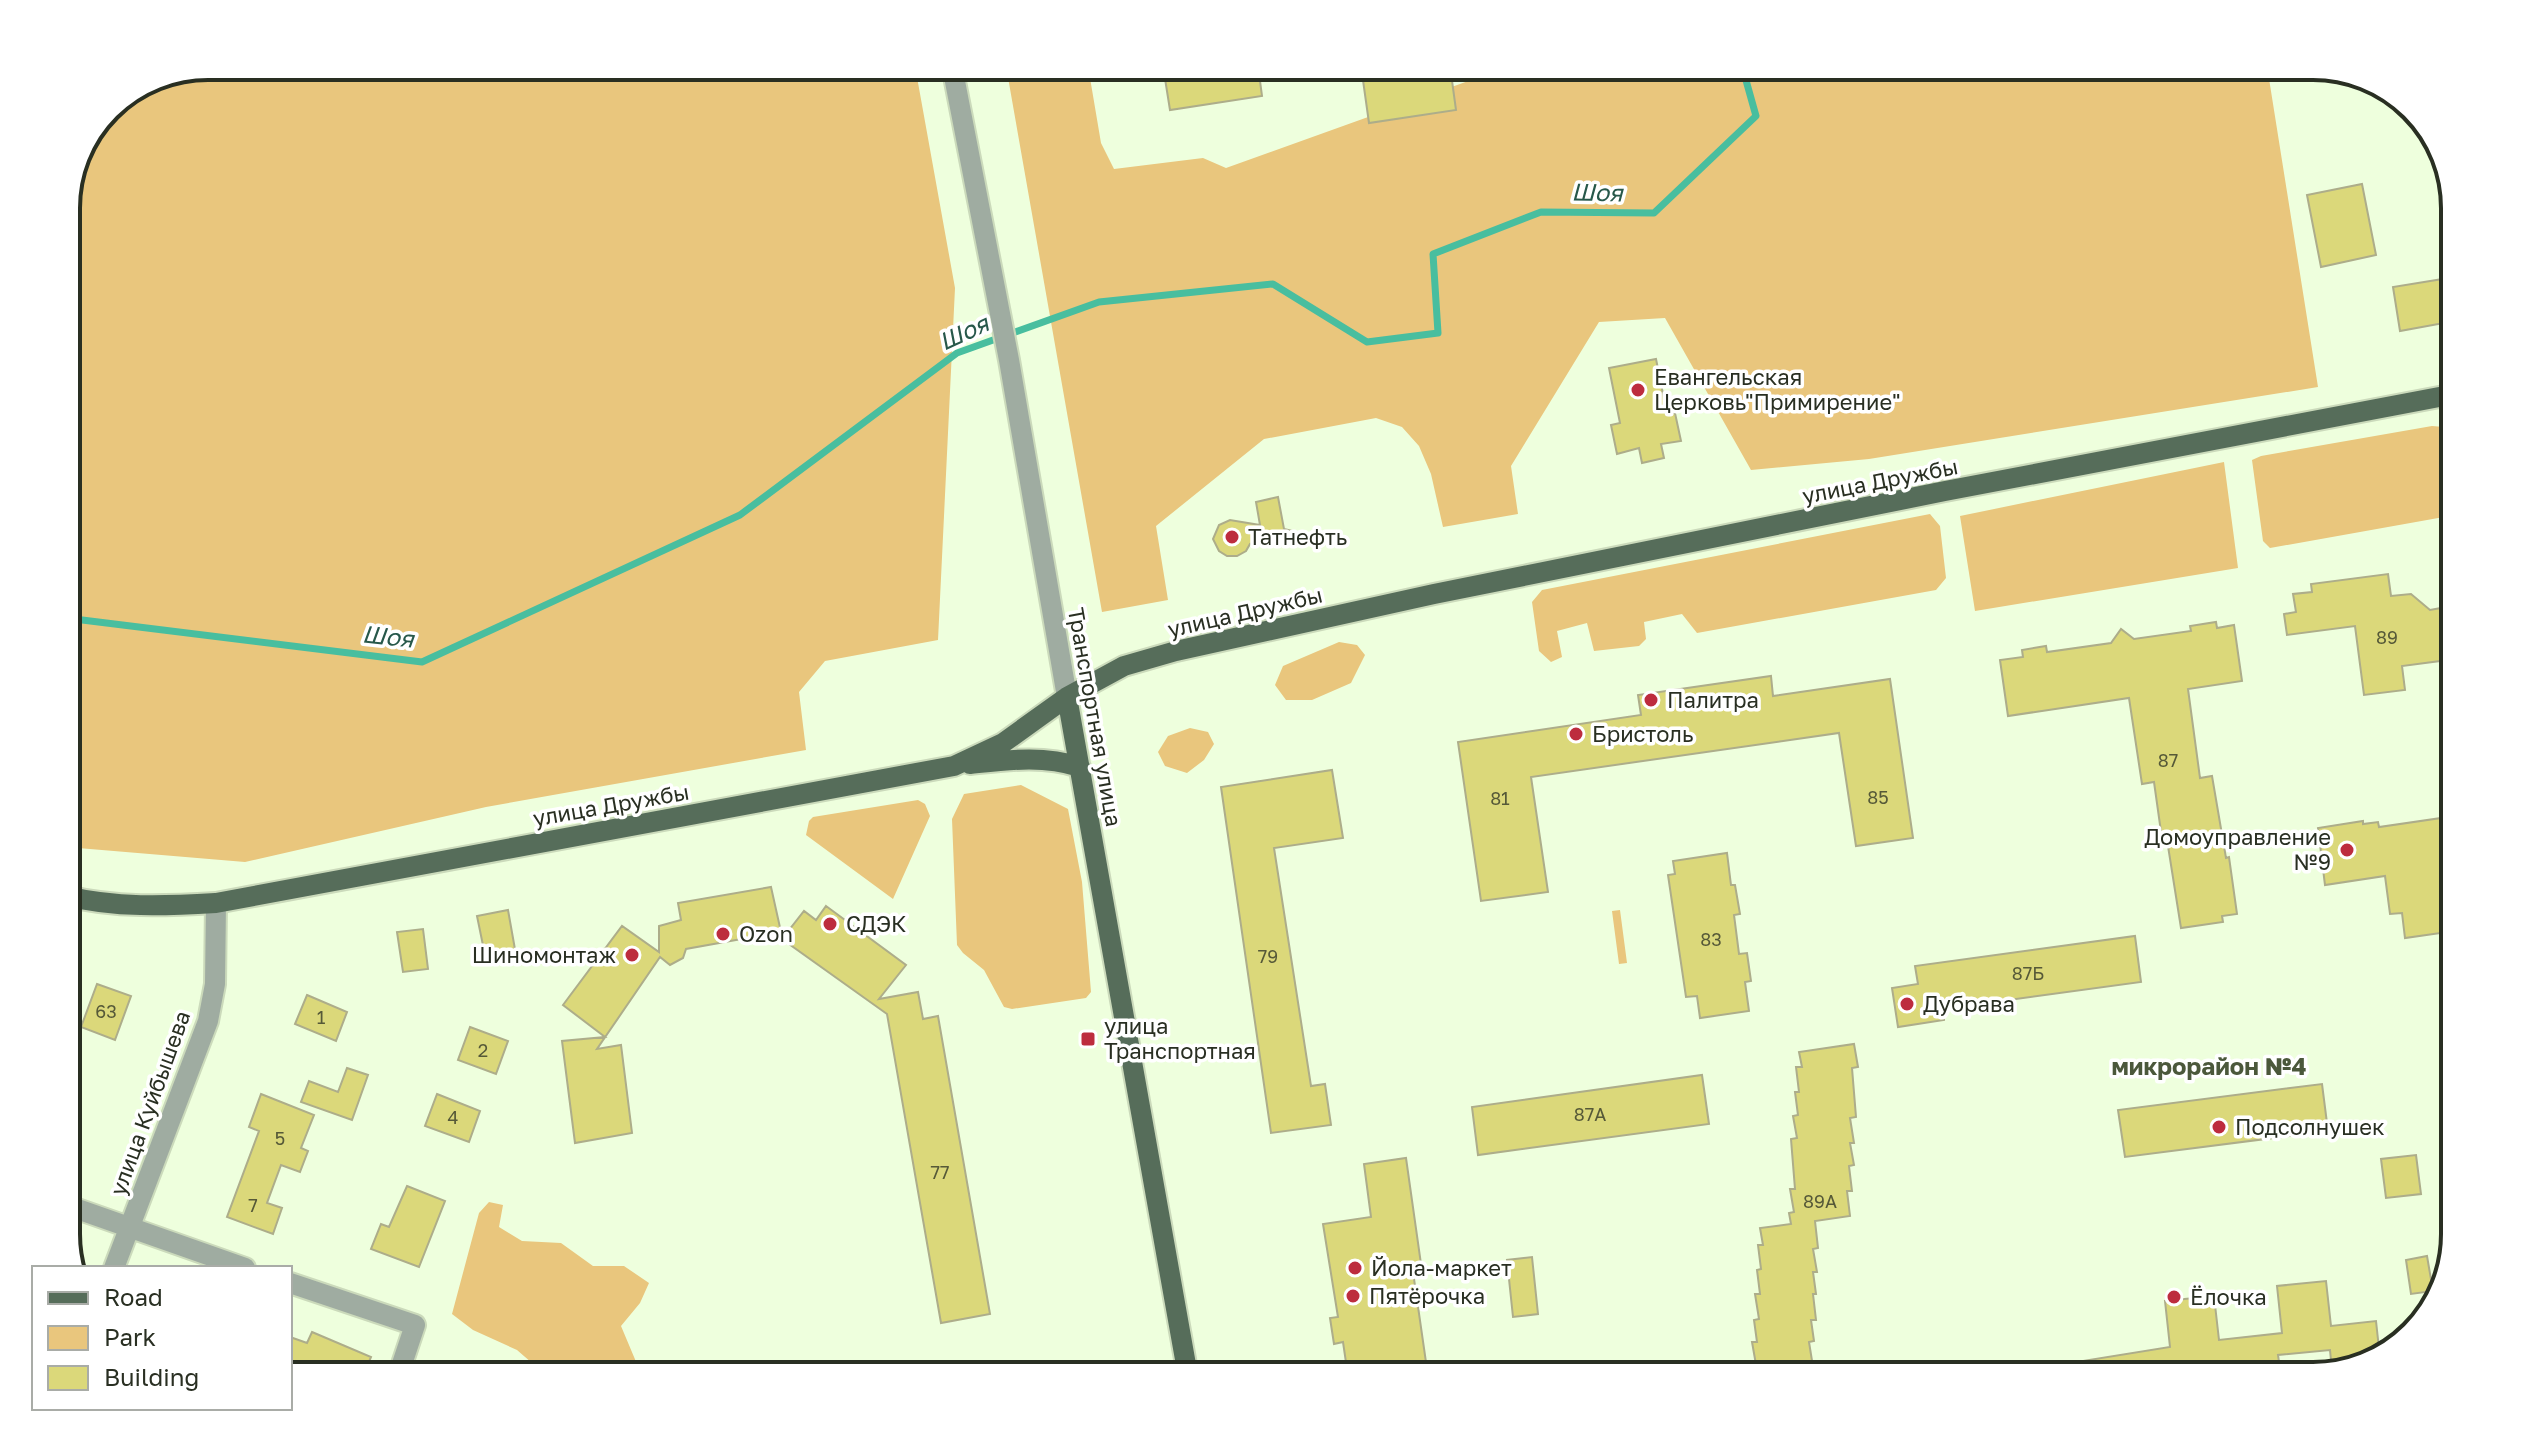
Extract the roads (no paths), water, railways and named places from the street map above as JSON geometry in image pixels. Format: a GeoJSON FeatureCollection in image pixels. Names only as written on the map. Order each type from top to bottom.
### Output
{"type":"FeatureCollection","features":[{"type":"Feature","properties":{"kind":"main road","name":"улица Дружбы"},"geometry":{"type":"LineString","coordinates":[[80,898],[152,907],[216,903],[954,766],[1003,743],[1067,697],[1124,666],[1163,655],[1434,594],[1945,491],[2441,397]]}},
{"type":"Feature","properties":{"kind":"main road","name":"Транспортная улица"},"geometry":{"type":"LineString","coordinates":[[1067,697],[1186,1362]]}},
{"type":"Feature","properties":{"kind":"main road"},"geometry":{"type":"LineString","coordinates":[[954,766],[1025,758],[1061,761],[1080,767]]}},
{"type":"Feature","properties":{"kind":"street","name":"Транспортная улица"},"geometry":{"type":"LineString","coordinates":[[955,80],[1009,360],[1067,697]]}},
{"type":"Feature","properties":{"kind":"street","name":"улица Куйбышева"},"geometry":{"type":"LineString","coordinates":[[115,1266],[208,1021],[215,984],[216,903]]}},
{"type":"Feature","properties":{"kind":"street"},"geometry":{"type":"LineString","coordinates":[[80,1210],[239,1266]]}},
{"type":"Feature","properties":{"kind":"street"},"geometry":{"type":"LineString","coordinates":[[292,1284],[415,1325],[403,1362]]}},
{"type":"Feature","properties":{"kind":"waterway","name":"Шоя"},"geometry":{"type":"LineString","coordinates":[[80,620],[422,662],[740,515],[957,353],[1099,302],[1273,284],[1367,342],[1438,333],[1433,254],[1541,212],[1654,213],[1756,116],[1746,80]]}},
{"type":"Feature","properties":{"kind":"place","name":"Евангельская Церковь\"Примирение\""},"geometry":{"type":"Point","coordinates":[1638,390]}},
{"type":"Feature","properties":{"kind":"place","name":"Татнефть"},"geometry":{"type":"Point","coordinates":[1232,537]}},
{"type":"Feature","properties":{"kind":"place","name":"Палитра"},"geometry":{"type":"Point","coordinates":[1651,700]}},
{"type":"Feature","properties":{"kind":"place","name":"Бристоль"},"geometry":{"type":"Point","coordinates":[1576,734]}},
{"type":"Feature","properties":{"kind":"place","name":"Домоуправление №9"},"geometry":{"type":"Point","coordinates":[2347,850]}},
{"type":"Feature","properties":{"kind":"place","name":"СДЭК"},"geometry":{"type":"Point","coordinates":[830,924]}},
{"type":"Feature","properties":{"kind":"place","name":"Ozon"},"geometry":{"type":"Point","coordinates":[723,934]}},
{"type":"Feature","properties":{"kind":"place","name":"Шиномонтаж"},"geometry":{"type":"Point","coordinates":[632,955]}},
{"type":"Feature","properties":{"kind":"place","name":"Дубрава"},"geometry":{"type":"Point","coordinates":[1907,1004]}},
{"type":"Feature","properties":{"kind":"place","name":"улица Транспортная"},"geometry":{"type":"Point","coordinates":[1088,1039]}},
{"type":"Feature","properties":{"kind":"place","name":"Подсолнушек"},"geometry":{"type":"Point","coordinates":[2219,1127]}},
{"type":"Feature","properties":{"kind":"place","name":"Йола-маркет"},"geometry":{"type":"Point","coordinates":[1355,1268]}},
{"type":"Feature","properties":{"kind":"place","name":"Пятёрочка"},"geometry":{"type":"Point","coordinates":[1353,1296]}},
{"type":"Feature","properties":{"kind":"place","name":"Ёлочка"},"geometry":{"type":"Point","coordinates":[2174,1297]}},
{"type":"Feature","properties":{"kind":"district","name":"микрорайон №4"},"geometry":{"type":"Point","coordinates":[2209,1067]}}]}
